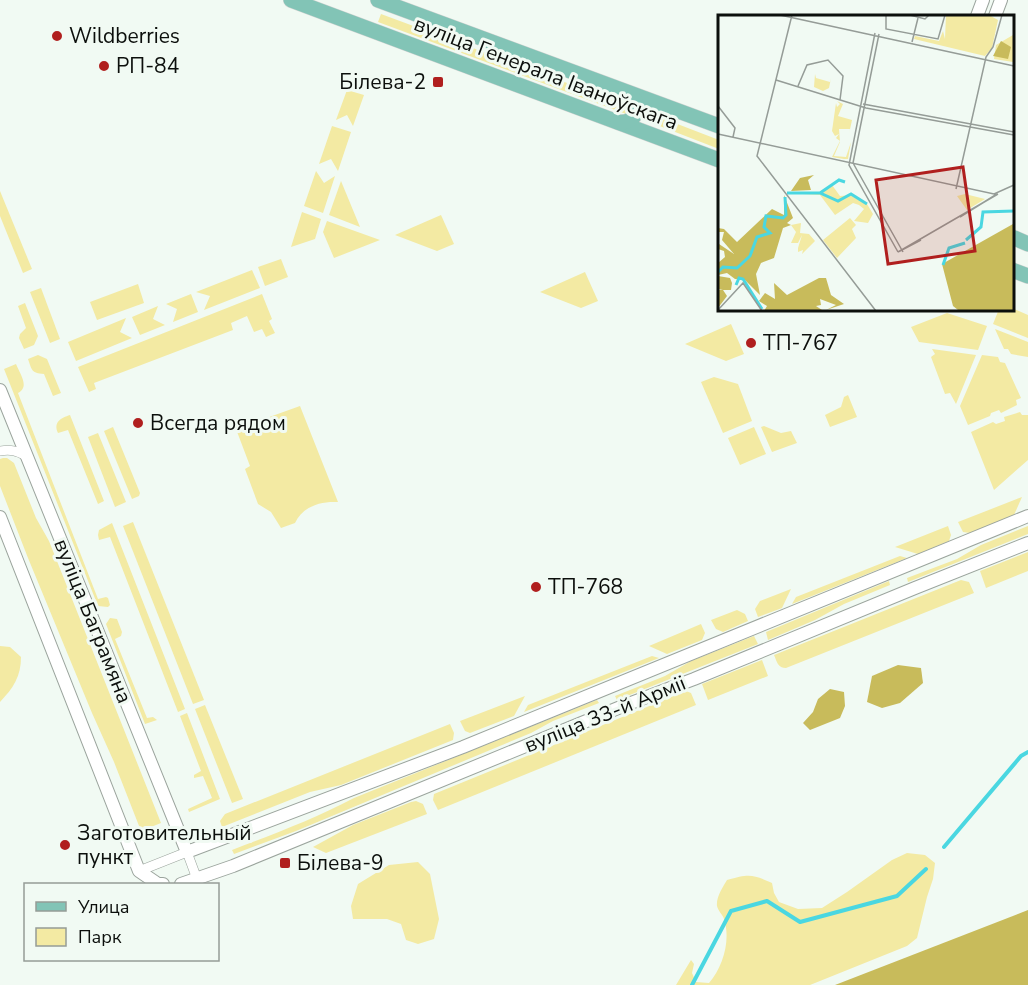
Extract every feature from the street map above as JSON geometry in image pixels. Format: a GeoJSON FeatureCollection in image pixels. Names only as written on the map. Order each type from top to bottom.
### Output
{"type":"FeatureCollection","features":[{"type":"Feature","properties":{"kind":"main road","name":"вуліца Генерала Іваноўскага"},"geometry":{"type":"LineString","coordinates":[[291,0],[718,160]]}},
{"type":"Feature","properties":{"kind":"main road","name":"вуліца Генерала Іваноўскага"},"geometry":{"type":"LineString","coordinates":[[378,0],[718,126]]}},
{"type":"Feature","properties":{"kind":"main road"},"geometry":{"type":"LineString","coordinates":[[618,122],[630,120],[636,113],[637,104],[628,93]]}},
{"type":"Feature","properties":{"kind":"main road"},"geometry":{"type":"LineString","coordinates":[[648,134],[643,126],[643,116],[651,106],[659,104]]}},
{"type":"Feature","properties":{"kind":"main road"},"geometry":{"type":"LineString","coordinates":[[1013,238],[1028,244]]}},
{"type":"Feature","properties":{"kind":"main road"},"geometry":{"type":"LineString","coordinates":[[1013,271],[1028,276]]}},
{"type":"Feature","properties":{"kind":"street"},"geometry":{"type":"LineString","coordinates":[[982,1],[998,8]]}},
{"type":"Feature","properties":{"kind":"street","name":"вуліца Баграмяна"},"geometry":{"type":"LineString","coordinates":[[0,390],[187,852]]}},
{"type":"Feature","properties":{"kind":"street"},"geometry":{"type":"LineString","coordinates":[[0,451],[8,449],[26,456]]}},
{"type":"Feature","properties":{"kind":"street","name":"вуліца 33-й Арміі"},"geometry":{"type":"LineString","coordinates":[[187,852],[452,751],[1028,516]]}},
{"type":"Feature","properties":{"kind":"street"},"geometry":{"type":"LineString","coordinates":[[0,517],[139,871],[157,883]]}},
{"type":"Feature","properties":{"kind":"street","name":"вуліца 33-й Арміі"},"geometry":{"type":"LineString","coordinates":[[186,883],[1028,543]]}},
{"type":"Feature","properties":{"kind":"street"},"geometry":{"type":"LineString","coordinates":[[908,566],[902,573],[902,581],[907,587],[915,588]]}},
{"type":"Feature","properties":{"kind":"street"},"geometry":{"type":"LineString","coordinates":[[882,577],[890,578],[896,583],[896,592],[890,598]]}},
{"type":"Feature","properties":{"kind":"street"},"geometry":{"type":"LineString","coordinates":[[616,685],[610,691],[611,699],[616,705],[623,706]]}},
{"type":"Feature","properties":{"kind":"street"},"geometry":{"type":"LineString","coordinates":[[590,695],[598,696],[603,702],[603,710],[598,716]]}},
{"type":"Feature","properties":{"kind":"street"},"geometry":{"type":"LineString","coordinates":[[139,871],[187,852],[197,879]]}},
{"type":"Feature","properties":{"kind":"green space"},"geometry":{"type":"Polygon","coordinates":[[[381,14],[629,106],[631,110],[626,114],[378,22],[381,14]]]}},
{"type":"Feature","properties":{"kind":"green space"},"geometry":{"type":"Polygon","coordinates":[[[347,90],[364,95],[353,126],[347,115],[336,120],[347,90]]]}},
{"type":"Feature","properties":{"kind":"green space"},"geometry":{"type":"Polygon","coordinates":[[[650,115],[654,115],[718,140],[718,149],[652,123],[648,121],[650,115]]]}},
{"type":"Feature","properties":{"kind":"green space"},"geometry":{"type":"Polygon","coordinates":[[[332,126],[351,132],[338,171],[331,159],[319,164],[332,126]]]}},
{"type":"Feature","properties":{"kind":"green space"},"geometry":{"type":"Polygon","coordinates":[[[316,171],[324,183],[335,176],[323,213],[304,206],[316,171]]]}},
{"type":"Feature","properties":{"kind":"green space"},"geometry":{"type":"Polygon","coordinates":[[[341,181],[360,227],[329,215],[341,181]]]}},
{"type":"Feature","properties":{"kind":"green space"},"geometry":{"type":"Polygon","coordinates":[[[0,191],[32,269],[23,273],[0,216],[0,191]]]}},
{"type":"Feature","properties":{"kind":"green space"},"geometry":{"type":"Polygon","coordinates":[[[302,212],[321,219],[315,239],[291,247],[302,212]]]}},
{"type":"Feature","properties":{"kind":"green space"},"geometry":{"type":"Polygon","coordinates":[[[441,215],[454,244],[437,251],[395,235],[441,215]]]}},
{"type":"Feature","properties":{"kind":"green space"},"geometry":{"type":"Polygon","coordinates":[[[327,221],[380,240],[334,258],[323,232],[327,221]]]}},
{"type":"Feature","properties":{"kind":"green space"},"geometry":{"type":"Polygon","coordinates":[[[281,259],[288,277],[265,286],[258,267],[281,259]]]}},
{"type":"Feature","properties":{"kind":"green space"},"geometry":{"type":"Polygon","coordinates":[[[252,270],[260,288],[204,310],[210,296],[196,292],[252,270]]]}},
{"type":"Feature","properties":{"kind":"green space"},"geometry":{"type":"Polygon","coordinates":[[[585,272],[598,301],[581,308],[540,292],[585,272]]]}},
{"type":"Feature","properties":{"kind":"green space"},"geometry":{"type":"Polygon","coordinates":[[[138,284],[144,303],[97,320],[90,302],[138,284]]]}},
{"type":"Feature","properties":{"kind":"green space"},"geometry":{"type":"Polygon","coordinates":[[[41,288],[60,339],[50,343],[30,292],[41,288]]]}},
{"type":"Feature","properties":{"kind":"green space"},"geometry":{"type":"Polygon","coordinates":[[[191,294],[198,312],[173,322],[177,309],[166,304],[191,294]]]}},
{"type":"Feature","properties":{"kind":"green space"},"geometry":{"type":"Polygon","coordinates":[[[262,294],[272,319],[269,321],[275,333],[266,337],[262,329],[254,332],[247,316],[231,323],[233,330],[94,383],[96,389],[89,392],[78,367],[262,294]]]}},
{"type":"Feature","properties":{"kind":"green space"},"geometry":{"type":"Polygon","coordinates":[[[25,303],[38,336],[34,345],[24,349],[19,338],[26,328],[18,306],[25,303]]]}},
{"type":"Feature","properties":{"kind":"green space"},"geometry":{"type":"Polygon","coordinates":[[[158,306],[153,319],[165,325],[140,335],[132,317],[158,306]]]}},
{"type":"Feature","properties":{"kind":"green space"},"geometry":{"type":"Polygon","coordinates":[[[1013,308],[1028,315],[1028,338],[993,324],[999,310],[1013,308]]]}},
{"type":"Feature","properties":{"kind":"green space"},"geometry":{"type":"Polygon","coordinates":[[[947,313],[987,326],[978,350],[919,342],[911,327],[947,313]]]}},
{"type":"Feature","properties":{"kind":"green space"},"geometry":{"type":"Polygon","coordinates":[[[126,318],[120,332],[132,338],[76,361],[68,342],[126,318]]]}},
{"type":"Feature","properties":{"kind":"green space"},"geometry":{"type":"Polygon","coordinates":[[[731,324],[744,354],[726,361],[685,344],[731,324]]]}},
{"type":"Feature","properties":{"kind":"green space"},"geometry":{"type":"Polygon","coordinates":[[[995,329],[1028,342],[1028,357],[1011,354],[1008,349],[1004,349],[995,329]]]}},
{"type":"Feature","properties":{"kind":"green space"},"geometry":{"type":"Polygon","coordinates":[[[932,349],[976,355],[956,404],[950,393],[945,394],[931,357],[935,354],[932,349]]]}},
{"type":"Feature","properties":{"kind":"green space"},"geometry":{"type":"Polygon","coordinates":[[[38,355],[47,359],[61,393],[53,396],[44,374],[34,372],[31,368],[28,359],[38,355]]]}},
{"type":"Feature","properties":{"kind":"green space"},"geometry":{"type":"Polygon","coordinates":[[[982,355],[998,357],[1000,362],[1005,363],[1021,398],[1016,400],[1017,405],[1001,413],[999,410],[991,413],[990,416],[968,425],[960,406],[982,355]]]}},
{"type":"Feature","properties":{"kind":"green space"},"geometry":{"type":"Polygon","coordinates":[[[16,364],[24,384],[18,393],[98,599],[108,598],[110,605],[108,607],[98,606],[4,369],[16,364]]]}},
{"type":"Feature","properties":{"kind":"green space"},"geometry":{"type":"Polygon","coordinates":[[[714,377],[738,384],[752,421],[723,433],[701,382],[714,377]]]}},
{"type":"Feature","properties":{"kind":"green space"},"geometry":{"type":"Polygon","coordinates":[[[848,395],[857,417],[830,427],[825,415],[841,407],[844,397],[848,395]]]}},
{"type":"Feature","properties":{"kind":"green space"},"geometry":{"type":"Polygon","coordinates":[[[300,406],[338,502],[325,502],[313,506],[303,512],[295,523],[281,528],[271,512],[258,504],[245,469],[250,466],[236,429],[300,406]]]}},
{"type":"Feature","properties":{"kind":"green space"},"geometry":{"type":"Polygon","coordinates":[[[1020,412],[1022,415],[1028,415],[1028,460],[994,490],[971,432],[993,422],[996,424],[1005,421],[1004,417],[1020,412]]]}},
{"type":"Feature","properties":{"kind":"green space"},"geometry":{"type":"Polygon","coordinates":[[[70,415],[104,501],[98,504],[68,430],[58,433],[57,423],[70,415]]]}},
{"type":"Feature","properties":{"kind":"green space"},"geometry":{"type":"Polygon","coordinates":[[[764,426],[781,433],[791,431],[797,443],[772,452],[761,427],[764,426]]]}},
{"type":"Feature","properties":{"kind":"green space"},"geometry":{"type":"Polygon","coordinates":[[[113,427],[140,493],[132,499],[104,431],[113,427]]]}},
{"type":"Feature","properties":{"kind":"green space"},"geometry":{"type":"Polygon","coordinates":[[[754,427],[766,454],[740,465],[728,438],[754,427]]]}},
{"type":"Feature","properties":{"kind":"green space"},"geometry":{"type":"Polygon","coordinates":[[[98,433],[126,502],[115,507],[88,437],[98,433]]]}},
{"type":"Feature","properties":{"kind":"green space"},"geometry":{"type":"Polygon","coordinates":[[[0,459],[14,463],[36,518],[49,541],[161,823],[141,831],[0,486],[0,459]]]}},
{"type":"Feature","properties":{"kind":"green space"},"geometry":{"type":"Polygon","coordinates":[[[1022,497],[1014,515],[970,533],[963,532],[958,522],[1022,497]]]}},
{"type":"Feature","properties":{"kind":"green space"},"geometry":{"type":"Polygon","coordinates":[[[133,522],[204,700],[193,704],[123,526],[133,522]]]}},
{"type":"Feature","properties":{"kind":"green space"},"geometry":{"type":"Polygon","coordinates":[[[112,523],[185,709],[178,712],[110,537],[99,540],[99,530],[112,523]]]}},
{"type":"Feature","properties":{"kind":"green space"},"geometry":{"type":"Polygon","coordinates":[[[948,526],[951,535],[949,541],[918,554],[895,547],[948,526]]]}},
{"type":"Feature","properties":{"kind":"green space"},"geometry":{"type":"Polygon","coordinates":[[[1028,526],[1028,534],[908,582],[907,578],[957,559],[981,545],[1028,526]]]}},
{"type":"Feature","properties":{"kind":"green space"},"geometry":{"type":"Polygon","coordinates":[[[1028,552],[1028,571],[986,588],[980,571],[1028,552]]]}},
{"type":"Feature","properties":{"kind":"green space"},"geometry":{"type":"Polygon","coordinates":[[[900,556],[907,558],[792,604],[796,597],[900,556]]]}},
{"type":"Feature","properties":{"kind":"green space"},"geometry":{"type":"Polygon","coordinates":[[[961,580],[969,582],[974,593],[786,668],[779,666],[776,660],[774,655],[961,580]]]}},
{"type":"Feature","properties":{"kind":"green space"},"geometry":{"type":"Polygon","coordinates":[[[889,581],[890,585],[768,640],[766,632],[889,581]]]}},
{"type":"Feature","properties":{"kind":"green space"},"geometry":{"type":"Polygon","coordinates":[[[791,589],[782,608],[758,617],[755,609],[760,601],[791,589]]]}},
{"type":"Feature","properties":{"kind":"green space"},"geometry":{"type":"Polygon","coordinates":[[[737,610],[745,614],[748,621],[723,632],[716,629],[711,620],[737,610]]]}},
{"type":"Feature","properties":{"kind":"green space"},"geometry":{"type":"Polygon","coordinates":[[[110,618],[117,619],[122,632],[121,636],[115,639],[147,718],[153,717],[157,720],[145,724],[106,624],[110,618]]]}},
{"type":"Feature","properties":{"kind":"green space"},"geometry":{"type":"Polygon","coordinates":[[[701,624],[705,633],[702,640],[667,654],[649,646],[701,624]]]}},
{"type":"Feature","properties":{"kind":"green space"},"geometry":{"type":"Polygon","coordinates":[[[754,636],[758,644],[617,700],[615,696],[665,676],[691,661],[754,636]]]}},
{"type":"Feature","properties":{"kind":"green space"},"geometry":{"type":"Polygon","coordinates":[[[0,646],[10,647],[21,657],[20,670],[15,682],[0,702],[0,646]]]}},
{"type":"Feature","properties":{"kind":"green space"},"geometry":{"type":"Polygon","coordinates":[[[652,656],[659,658],[524,712],[528,705],[652,656]]]}},
{"type":"Feature","properties":{"kind":"green space"},"geometry":{"type":"Polygon","coordinates":[[[762,660],[768,676],[708,700],[702,684],[762,660]]]}},
{"type":"Feature","properties":{"kind":"green space"},"geometry":{"type":"Polygon","coordinates":[[[686,691],[691,693],[696,705],[438,810],[433,800],[434,794],[686,691]]]}},
{"type":"Feature","properties":{"kind":"green space"},"geometry":{"type":"Polygon","coordinates":[[[525,696],[514,716],[470,733],[465,731],[460,721],[525,696]]]}},
{"type":"Feature","properties":{"kind":"green space"},"geometry":{"type":"Polygon","coordinates":[[[597,700],[599,703],[553,721],[531,733],[296,831],[234,854],[232,850],[279,832],[354,798],[597,700]]]}},
{"type":"Feature","properties":{"kind":"green space"},"geometry":{"type":"Polygon","coordinates":[[[205,705],[243,799],[232,803],[195,709],[205,705]]]}},
{"type":"Feature","properties":{"kind":"green space"},"geometry":{"type":"Polygon","coordinates":[[[187,713],[220,799],[189,812],[188,809],[212,798],[203,776],[194,778],[194,775],[201,771],[180,716],[187,713]]]}},
{"type":"Feature","properties":{"kind":"green space"},"geometry":{"type":"Polygon","coordinates":[[[450,724],[454,733],[453,740],[341,785],[310,792],[222,827],[220,821],[225,814],[450,724]]]}},
{"type":"Feature","properties":{"kind":"green space"},"geometry":{"type":"Polygon","coordinates":[[[416,801],[423,804],[427,814],[326,853],[313,847],[353,825],[416,801]]]}},
{"type":"Feature","properties":{"kind":"green space"},"geometry":{"type":"Polygon","coordinates":[[[907,853],[925,855],[935,863],[917,938],[907,946],[810,985],[676,985],[691,960],[694,964],[692,973],[696,982],[709,983],[722,961],[727,936],[724,919],[717,903],[727,880],[746,876],[760,878],[772,883],[779,902],[798,909],[822,908],[892,860],[907,853]]]}},
{"type":"Feature","properties":{"kind":"green space"},"geometry":{"type":"Polygon","coordinates":[[[418,862],[430,874],[439,919],[434,939],[418,944],[406,940],[401,924],[387,919],[353,919],[351,906],[358,884],[389,865],[418,862]]]}},
{"type":"Feature","properties":{"kind":"shaded area"},"geometry":{"type":"Polygon","coordinates":[[[898,665],[921,668],[923,683],[900,703],[882,708],[867,702],[872,676],[898,665]]]}},
{"type":"Feature","properties":{"kind":"shaded area"},"geometry":{"type":"Polygon","coordinates":[[[830,689],[844,692],[845,706],[840,718],[810,730],[803,723],[813,712],[818,699],[830,689]]]}},
{"type":"Feature","properties":{"kind":"shaded area"},"geometry":{"type":"Polygon","coordinates":[[[1028,910],[1028,985],[835,985],[1028,910]]]}},
{"type":"Feature","properties":{"kind":"waterway"},"geometry":{"type":"LineString","coordinates":[[944,847],[1021,756],[1028,752]]}},
{"type":"Feature","properties":{"kind":"waterway"},"geometry":{"type":"LineString","coordinates":[[692,985],[731,911],[767,901],[800,922],[897,896],[926,869]]}},
{"type":"Feature","properties":{"kind":"place","name":"Wildberries"},"geometry":{"type":"Point","coordinates":[57,36]}},
{"type":"Feature","properties":{"kind":"place","name":"РП-84"},"geometry":{"type":"Point","coordinates":[104,66]}},
{"type":"Feature","properties":{"kind":"place","name":"Білева-2"},"geometry":{"type":"Point","coordinates":[438,82]}},
{"type":"Feature","properties":{"kind":"place","name":"ТП-767"},"geometry":{"type":"Point","coordinates":[751,343]}},
{"type":"Feature","properties":{"kind":"place","name":"Всегда рядом"},"geometry":{"type":"Point","coordinates":[138,423]}},
{"type":"Feature","properties":{"kind":"place","name":"ТП-768"},"geometry":{"type":"Point","coordinates":[536,587]}},
{"type":"Feature","properties":{"kind":"place","name":"Заготовительный пункт"},"geometry":{"type":"Point","coordinates":[65,845]}},
{"type":"Feature","properties":{"kind":"place","name":"Білева-9"},"geometry":{"type":"Point","coordinates":[285,863]}}]}
